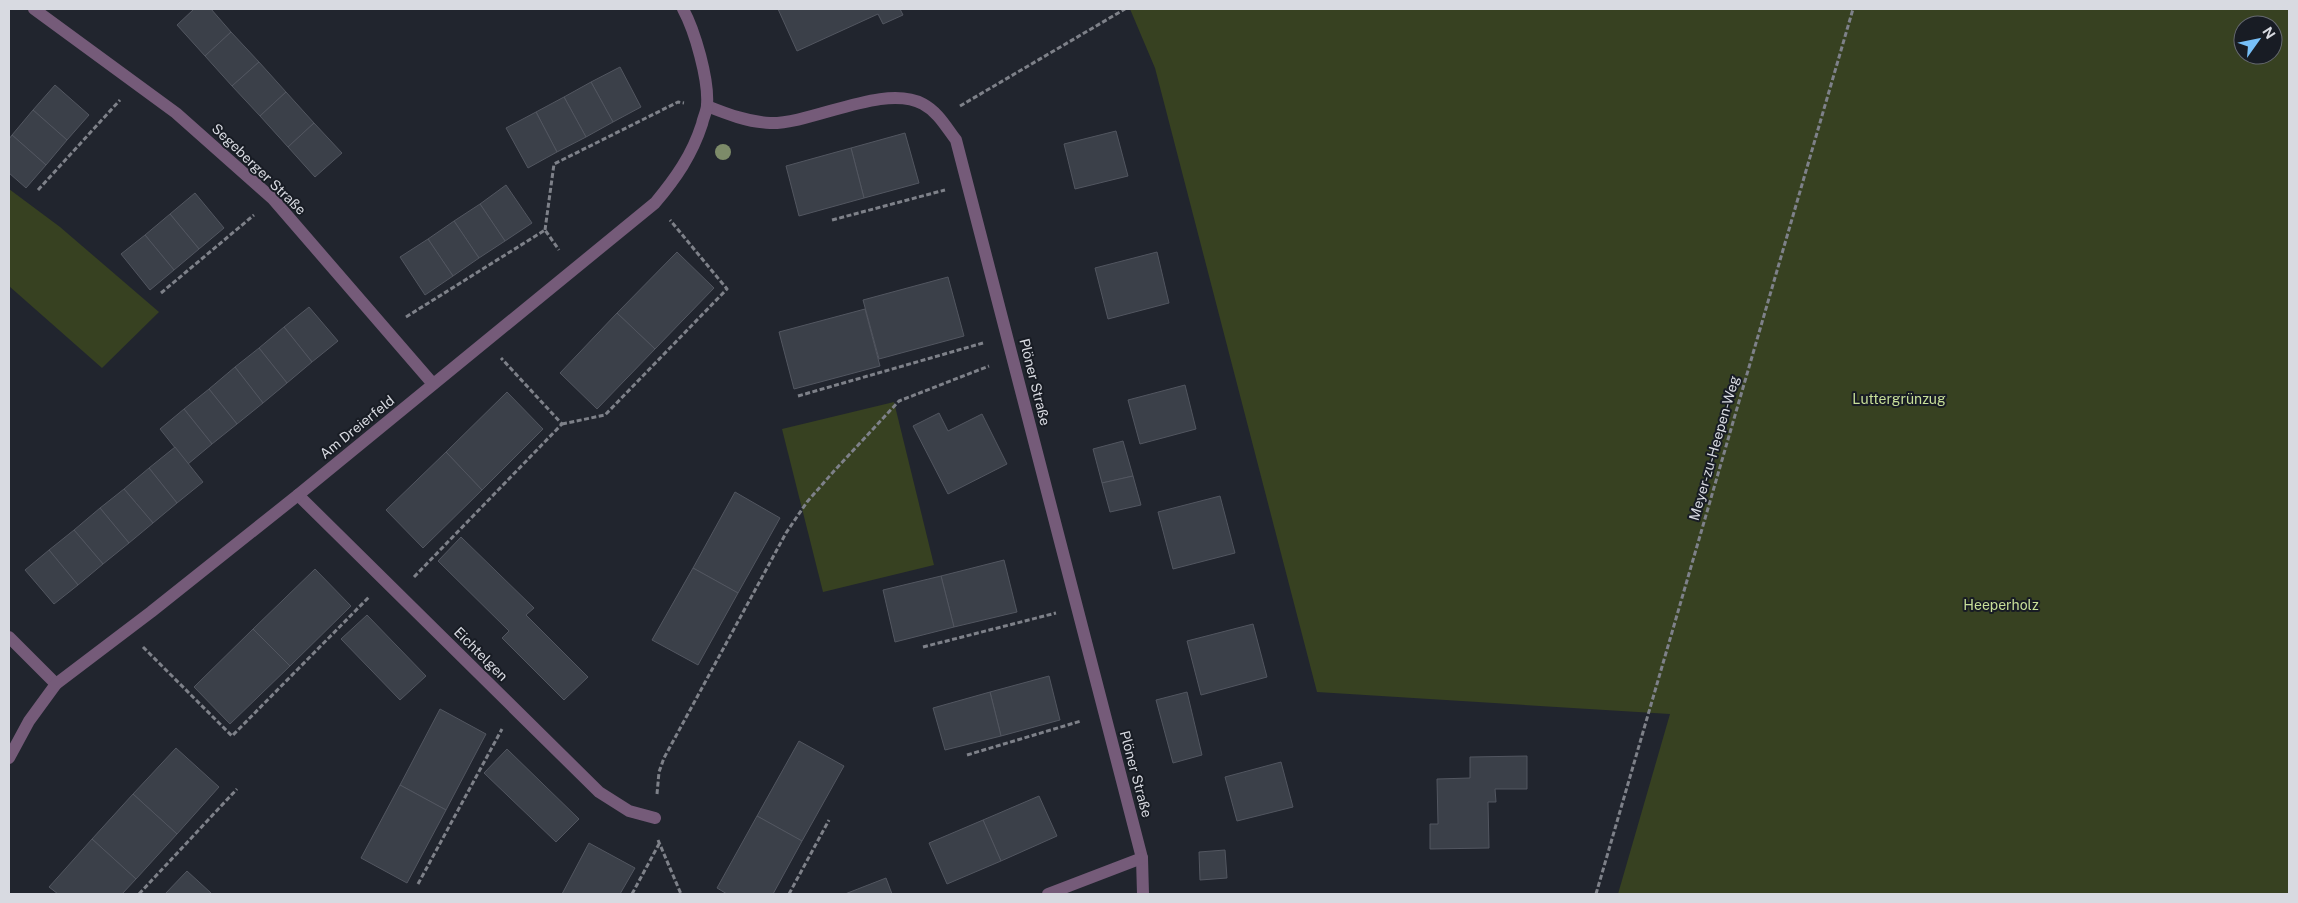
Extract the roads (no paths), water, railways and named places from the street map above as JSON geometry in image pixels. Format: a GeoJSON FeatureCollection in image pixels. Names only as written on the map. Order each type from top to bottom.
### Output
{"type":"FeatureCollection","features":[{"type":"Feature","properties":{"kind":"street","name":"Segeberger Straße"},"geometry":{"type":"LineString","coordinates":[[34,9],[176,113],[273,199],[433,384]]}},
{"type":"Feature","properties":{"kind":"street"},"geometry":{"type":"LineString","coordinates":[[683,9],[698,50],[707,106]]}},
{"type":"Feature","properties":{"kind":"street","name":"Plöner Straße"},"geometry":{"type":"LineString","coordinates":[[707,106],[738,118],[770,123],[800,119],[879,99],[903,99],[922,104],[940,118],[956,140],[1142,858],[1143,894]]}},
{"type":"Feature","properties":{"kind":"street","name":"Am Dreierfeld"},"geometry":{"type":"LineString","coordinates":[[9,758],[29,721],[56,684],[298,495],[655,203],[677,177],[695,144],[707,106]]}},
{"type":"Feature","properties":{"kind":"street","name":"Eichtelgen"},"geometry":{"type":"LineString","coordinates":[[298,495],[599,792],[629,811],[655,818]]}},
{"type":"Feature","properties":{"kind":"street"},"geometry":{"type":"LineString","coordinates":[[9,637],[56,684]]}},
{"type":"Feature","properties":{"kind":"street"},"geometry":{"type":"LineString","coordinates":[[1048,894],[1142,858]]}},
{"type":"Feature","properties":{"kind":"park label","name":"Luttergrünzug"},"geometry":{"type":"Point","coordinates":[1899,399]}},
{"type":"Feature","properties":{"kind":"park label","name":"Heeperholz"},"geometry":{"type":"Point","coordinates":[2001,605]}}]}
